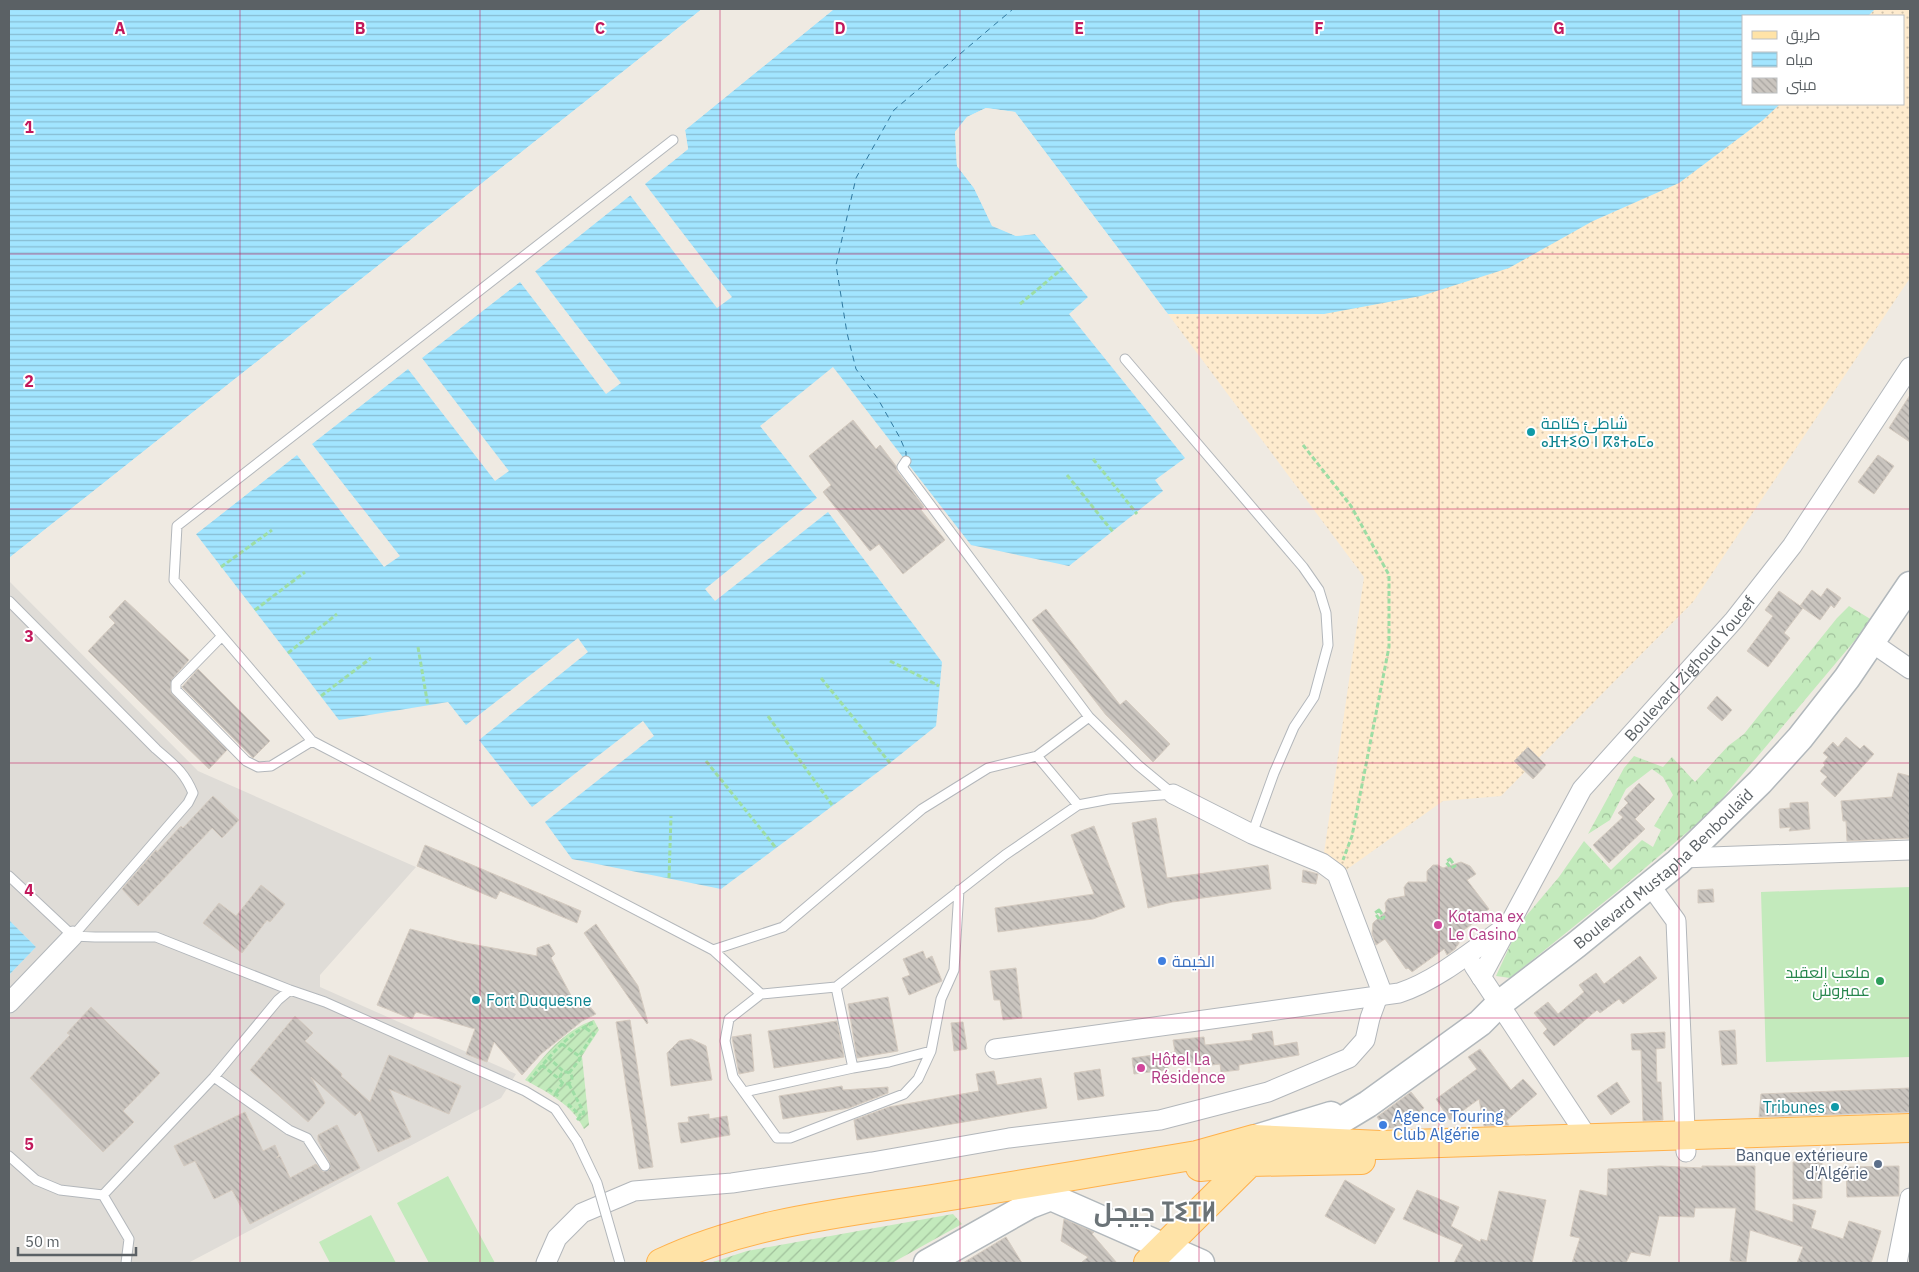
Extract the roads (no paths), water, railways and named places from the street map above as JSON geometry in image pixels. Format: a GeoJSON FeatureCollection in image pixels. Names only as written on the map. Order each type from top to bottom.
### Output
{"type":"FeatureCollection","features":[{"type":"Feature","properties":{"kind":"main road","name":"Boulevard Mustapha Benboulaïd"},"geometry":{"type":"LineString","coordinates":[[1368,1104],[1480,1023],[1499,1004],[1682,858],[1760,782],[1800,738],[1847,678],[1910,585]]}},
{"type":"Feature","properties":{"kind":"main road"},"geometry":{"type":"LineString","coordinates":[[1253,1157],[1306,1141],[1368,1104]]}},
{"type":"Feature","properties":{"kind":"main road"},"geometry":{"type":"LineString","coordinates":[[1368,1104],[1358,1117],[1358,1128],[1365,1138],[1380,1145]]}},
{"type":"Feature","properties":{"kind":"main road"},"geometry":{"type":"LineString","coordinates":[[1156,1255],[1253,1157],[1368,1104]]}},
{"type":"Feature","properties":{"kind":"main road"},"geometry":{"type":"LineString","coordinates":[[933,1199],[1013,1200],[1048,1189],[1197,1155],[1253,1157],[1685,1143],[1910,1128]]}},
{"type":"Feature","properties":{"kind":"main road"},"geometry":{"type":"LineString","coordinates":[[1306,1141],[1380,1145],[1588,1138],[1685,1143],[1910,1146]]}},
{"type":"Feature","properties":{"kind":"main road"},"geometry":{"type":"LineString","coordinates":[[927,1263],[1030,1205],[1048,1189]]}},
{"type":"Feature","properties":{"kind":"main road"},"geometry":{"type":"LineString","coordinates":[[661,1263],[683,1253],[731,1238],[807,1218],[933,1199],[1048,1189],[1156,1255],[1200,1263]]}},
{"type":"Feature","properties":{"kind":"main road"},"geometry":{"type":"LineString","coordinates":[[970,1239],[1013,1200]]}},
{"type":"Feature","properties":{"kind":"street","name":"Boulevard Zighoud Youcef"},"geometry":{"type":"LineString","coordinates":[[1481,977],[1582,789],[1734,620],[1792,546],[1910,367]]}},
{"type":"Feature","properties":{"kind":"street"},"geometry":{"type":"LineString","coordinates":[[1871,642],[1910,669]]}},
{"type":"Feature","properties":{"kind":"street"},"geometry":{"type":"LineString","coordinates":[[546,1263],[557,1238],[582,1213],[634,1191],[732,1183],[872,1162],[1009,1138],[1160,1120],[1268,1092],[1349,1058],[1364,1040],[1370,1018],[1380,995],[1337,874],[1322,863],[1252,834],[1173,794]]}},
{"type":"Feature","properties":{"kind":"street"},"geometry":{"type":"LineString","coordinates":[[1682,858],[1910,850]]}},
{"type":"Feature","properties":{"kind":"street"},"geometry":{"type":"LineString","coordinates":[[1650,885],[1676,921],[1685,1143]]}},
{"type":"Feature","properties":{"kind":"street"},"geometry":{"type":"LineString","coordinates":[[995,1049],[1399,993],[1414,988],[1509,925]]}},
{"type":"Feature","properties":{"kind":"street"},"geometry":{"type":"LineString","coordinates":[[9,1003],[73,936]]}},
{"type":"Feature","properties":{"kind":"street"},"geometry":{"type":"LineString","coordinates":[[1466,955],[1588,1138]]}},
{"type":"Feature","properties":{"kind":"street"},"geometry":{"type":"LineString","coordinates":[[1897,1263],[1910,1198]]}},
{"type":"Feature","properties":{"kind":"lane"},"geometry":{"type":"LineString","coordinates":[[673,140],[178,526],[174,580],[312,741],[712,950],[761,994]]}},
{"type":"Feature","properties":{"kind":"lane"},"geometry":{"type":"LineString","coordinates":[[1125,359],[1303,567],[1319,590],[1324,605],[1328,644],[1314,697],[1294,727],[1274,773],[1252,834]]}},
{"type":"Feature","properties":{"kind":"lane"},"geometry":{"type":"LineString","coordinates":[[906,461],[902,466],[1089,717],[1138,765],[1173,794]]}},
{"type":"Feature","properties":{"kind":"lane"},"geometry":{"type":"LineString","coordinates":[[9,601],[187,778],[193,793],[188,803],[73,936]]}},
{"type":"Feature","properties":{"kind":"lane"},"geometry":{"type":"LineString","coordinates":[[221,637],[176,683],[176,690],[246,761],[258,767],[271,766],[312,741]]}},
{"type":"Feature","properties":{"kind":"lane"},"geometry":{"type":"LineString","coordinates":[[712,950],[783,927],[922,809],[988,768],[1037,756],[1089,717]]}},
{"type":"Feature","properties":{"kind":"lane"},"geometry":{"type":"LineString","coordinates":[[1037,756],[1078,806]]}},
{"type":"Feature","properties":{"kind":"lane"},"geometry":{"type":"LineString","coordinates":[[959,890],[954,970],[941,1000],[931,1052],[918,1079],[904,1094],[790,1138],[777,1138],[733,1077],[725,1041],[729,1019],[761,994],[836,987],[959,890],[1005,855],[1078,806],[1110,799],[1173,794]]}},
{"type":"Feature","properties":{"kind":"lane"},"geometry":{"type":"LineString","coordinates":[[9,876],[73,936],[156,937],[325,1002],[522,1089],[555,1110],[577,1141],[597,1183],[620,1263]]}},
{"type":"Feature","properties":{"kind":"lane"},"geometry":{"type":"LineString","coordinates":[[836,987],[853,1068]]}},
{"type":"Feature","properties":{"kind":"lane"},"geometry":{"type":"LineString","coordinates":[[103,1195],[214,1076],[278,1000],[290,990]]}},
{"type":"Feature","properties":{"kind":"lane"},"geometry":{"type":"LineString","coordinates":[[744,1092],[931,1052]]}},
{"type":"Feature","properties":{"kind":"lane"},"geometry":{"type":"LineString","coordinates":[[214,1076],[289,1130],[307,1138],[325,1166]]}},
{"type":"Feature","properties":{"kind":"lane"},"geometry":{"type":"LineString","coordinates":[[9,1156],[36,1180],[60,1190],[103,1195]]}},
{"type":"Feature","properties":{"kind":"lane"},"geometry":{"type":"LineString","coordinates":[[103,1195],[129,1239],[126,1263]]}},
{"type":"Feature","properties":{"kind":"water"},"geometry":{"type":"Polygon","coordinates":[[[9,9],[702,9],[9,558],[9,9]]]}},
{"type":"Feature","properties":{"kind":"water"},"geometry":{"type":"Polygon","coordinates":[[[834,9],[1875,9],[1869,15],[1742,15],[1742,105],[1779,105],[1763,120],[1679,183],[1593,221],[1509,268],[1421,296],[1324,314],[1168,314],[1015,112],[986,108],[967,117],[955,132],[957,166],[974,188],[992,225],[1016,236],[1035,234],[1088,297],[1069,314],[1185,458],[1155,480],[1163,491],[1069,566],[971,545],[833,367],[760,426],[817,498],[705,589],[715,601],[828,512],[942,662],[936,726],[890,763],[721,889],[572,859],[545,822],[654,736],[643,721],[532,807],[479,740],[588,652],[578,638],[466,725],[448,702],[339,720],[196,534],[297,455],[384,567],[400,556],[312,444],[408,369],[495,481],[509,471],[422,358],[520,282],[606,394],[621,383],[535,271],[630,195],[717,308],[732,297],[645,184],[688,149],[685,130],[834,9]]]}},
{"type":"Feature","properties":{"kind":"water"},"geometry":{"type":"Polygon","coordinates":[[[9,920],[36,947],[9,975],[9,920]]]}},
{"type":"Feature","properties":{"kind":"place","name":"شاطئ كتامة ⴰⴼⵜⵉⵙ ⵏ ⴽⵓⵜⴰⵎⴰ"},"geometry":{"type":"Point","coordinates":[1531,432]}},
{"type":"Feature","properties":{"kind":"place","name":"Kotama ex Le Casino"},"geometry":{"type":"Point","coordinates":[1438,925]}},
{"type":"Feature","properties":{"kind":"place","name":"الخيمة"},"geometry":{"type":"Point","coordinates":[1162,961]}},
{"type":"Feature","properties":{"kind":"place","name":"ملعب العقيد عميروش"},"geometry":{"type":"Point","coordinates":[1880,981]}},
{"type":"Feature","properties":{"kind":"place","name":"Fort Duquesne"},"geometry":{"type":"Point","coordinates":[476,1000]}},
{"type":"Feature","properties":{"kind":"place","name":"Hôtel La Résidence"},"geometry":{"type":"Point","coordinates":[1141,1068]}},
{"type":"Feature","properties":{"kind":"place","name":"Tribunes"},"geometry":{"type":"Point","coordinates":[1835,1107]}},
{"type":"Feature","properties":{"kind":"place","name":"Agence Touring Club Algérie"},"geometry":{"type":"Point","coordinates":[1383,1125]}},
{"type":"Feature","properties":{"kind":"place","name":"Banque extérieure d'Algérie"},"geometry":{"type":"Point","coordinates":[1878,1164]}},
{"type":"Feature","properties":{"kind":"district","name":"جيجل ⵊⵉⵊⵍ"},"geometry":{"type":"Point","coordinates":[1155,1211]}}]}
